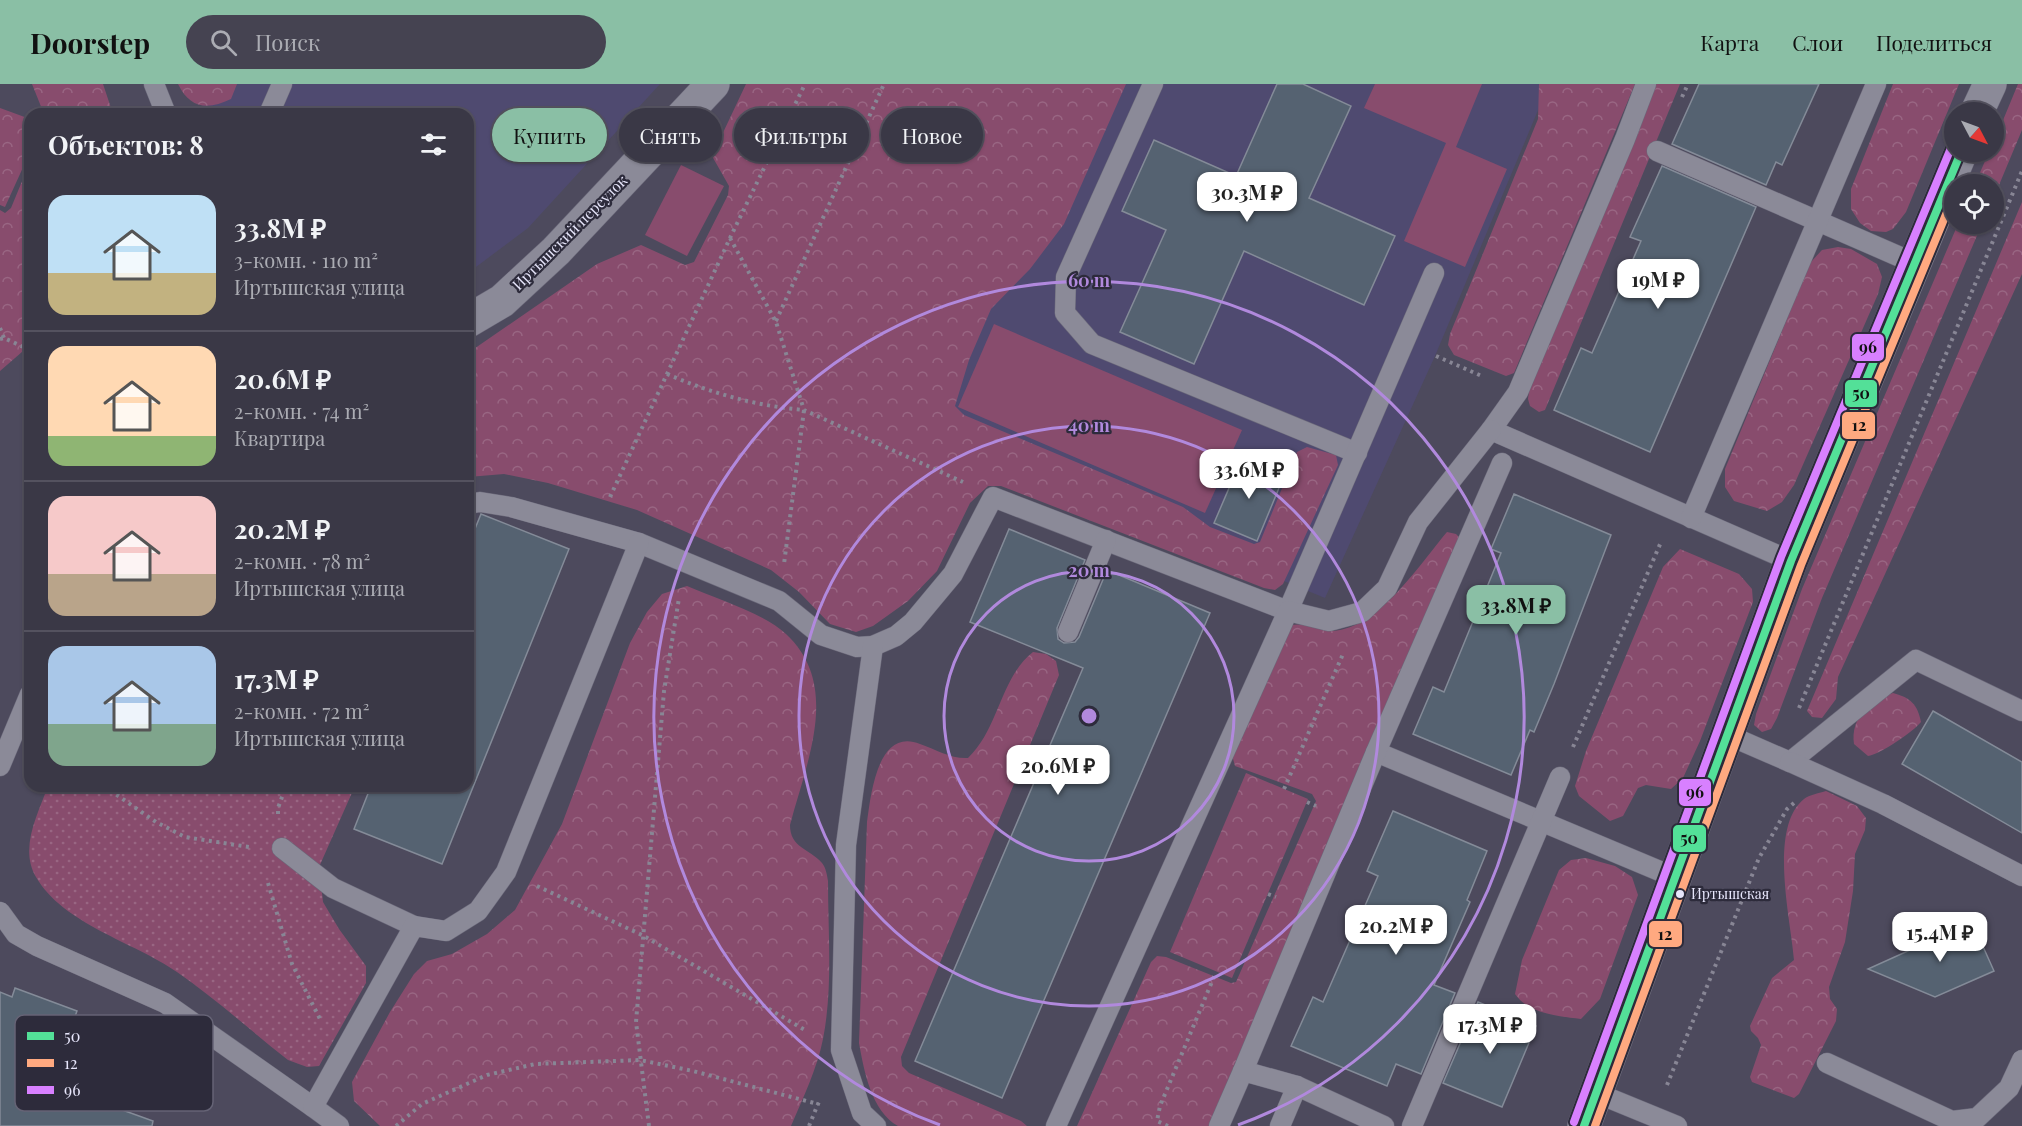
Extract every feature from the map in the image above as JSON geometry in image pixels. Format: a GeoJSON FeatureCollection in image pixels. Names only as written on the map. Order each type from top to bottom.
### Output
{"type":"FeatureCollection","features":[{"type":"Feature","properties":{"kind":"street","name":"Иртышский переулок"},"geometry":{"type":"LineString","coordinates":[[474,317],[502,301],[556,251],[713,84]]}},
{"type":"Feature","properties":{"kind":"street"},"geometry":{"type":"LineString","coordinates":[[1981,102],[1989,84]]}},
{"type":"Feature","properties":{"kind":"street"},"geometry":{"type":"LineString","coordinates":[[1584,1126],[1594,1092],[1791,561],[1957,162]]}},
{"type":"Feature","properties":{"kind":"lane"},"geometry":{"type":"LineString","coordinates":[[154,84],[164,108]]}},
{"type":"Feature","properties":{"kind":"lane"},"geometry":{"type":"LineString","coordinates":[[272,108],[282,84]]}},
{"type":"Feature","properties":{"kind":"lane"},"geometry":{"type":"LineString","coordinates":[[1153,84],[1066,277],[1065,313],[1092,344],[1357,453]]}},
{"type":"Feature","properties":{"kind":"lane"},"geometry":{"type":"LineString","coordinates":[[474,503],[511,507],[639,543],[779,601],[810,628],[830,640],[857,647],[873,646],[896,636],[913,622],[953,574],[993,497],[1288,611],[1329,621],[1362,612],[1387,588],[1418,522],[1518,392],[1646,84]]}},
{"type":"Feature","properties":{"kind":"lane"},"geometry":{"type":"LineString","coordinates":[[1683,514],[1819,222],[1876,84]]}},
{"type":"Feature","properties":{"kind":"lane"},"geometry":{"type":"LineString","coordinates":[[1658,151],[1914,263]]}},
{"type":"Feature","properties":{"kind":"lane"},"geometry":{"type":"LineString","coordinates":[[1056,1126],[1288,611],[1434,273]]}},
{"type":"Feature","properties":{"kind":"lane"},"geometry":{"type":"LineString","coordinates":[[1491,429],[1791,561]]}},
{"type":"Feature","properties":{"kind":"lane"},"geometry":{"type":"LineString","coordinates":[[1219,1126],[1376,752],[1502,463]]}},
{"type":"Feature","properties":{"kind":"lane"},"geometry":{"type":"LineString","coordinates":[[1068,632],[1106,540]]}},
{"type":"Feature","properties":{"kind":"lane"},"geometry":{"type":"LineString","coordinates":[[282,848],[333,888],[414,926],[446,931],[478,911],[506,872],[639,543]]}},
{"type":"Feature","properties":{"kind":"lane"},"geometry":{"type":"LineString","coordinates":[[873,646],[846,845],[841,1050],[862,1113],[876,1126]]}},
{"type":"Feature","properties":{"kind":"lane"},"geometry":{"type":"LineString","coordinates":[[1790,762],[1916,660],[2022,711]]}},
{"type":"Feature","properties":{"kind":"lane"},"geometry":{"type":"LineString","coordinates":[[0,766],[24,708]]}},
{"type":"Feature","properties":{"kind":"lane"},"geometry":{"type":"LineString","coordinates":[[1728,735],[1823,776],[2022,876]]}},
{"type":"Feature","properties":{"kind":"lane"},"geometry":{"type":"LineString","coordinates":[[1376,752],[1674,877]]}},
{"type":"Feature","properties":{"kind":"lane"},"geometry":{"type":"LineString","coordinates":[[1412,1126],[1560,777]]}},
{"type":"Feature","properties":{"kind":"lane"},"geometry":{"type":"LineString","coordinates":[[0,912],[16,934],[37,946],[130,986],[182,1015]]}},
{"type":"Feature","properties":{"kind":"lane"},"geometry":{"type":"LineString","coordinates":[[313,1107],[414,926]]}},
{"type":"Feature","properties":{"kind":"lane"},"geometry":{"type":"LineString","coordinates":[[213,1036],[339,1126]]}},
{"type":"Feature","properties":{"kind":"lane"},"geometry":{"type":"LineString","coordinates":[[1827,1063],[1952,1121],[1977,1118],[2009,1088],[2022,1060]]}},
{"type":"Feature","properties":{"kind":"lane"},"geometry":{"type":"LineString","coordinates":[[1243,1071],[1297,1086],[1384,1126]]}},
{"type":"Feature","properties":{"kind":"lane"},"geometry":{"type":"LineString","coordinates":[[1280,1126],[1297,1086]]}},
{"type":"Feature","properties":{"kind":"lane"},"geometry":{"type":"LineString","coordinates":[[1594,1092],[1677,1126]]}},
{"type":"Feature","properties":{"kind":"path"},"geometry":{"type":"LineString","coordinates":[[595,531],[730,238],[805,84]]}},
{"type":"Feature","properties":{"kind":"path"},"geometry":{"type":"LineString","coordinates":[[776,322],[884,84]]}},
{"type":"Feature","properties":{"kind":"path"},"geometry":{"type":"LineString","coordinates":[[1809,746],[1794,727],[1794,720],[2022,171]]}},
{"type":"Feature","properties":{"kind":"path"},"geometry":{"type":"LineString","coordinates":[[730,238],[776,322],[804,410],[779,601]]}},
{"type":"Feature","properties":{"kind":"path"},"geometry":{"type":"LineString","coordinates":[[0,328],[2,339],[24,348]]}},
{"type":"Feature","properties":{"kind":"path"},"geometry":{"type":"LineString","coordinates":[[1435,356],[1518,392]]}},
{"type":"Feature","properties":{"kind":"path"},"geometry":{"type":"LineString","coordinates":[[667,374],[719,394],[771,407],[804,410],[993,497]]}},
{"type":"Feature","properties":{"kind":"path"},"geometry":{"type":"LineString","coordinates":[[1560,777],[1683,514]]}},
{"type":"Feature","properties":{"kind":"path"},"geometry":{"type":"LineString","coordinates":[[649,1126],[636,1022],[664,692],[685,561]]}},
{"type":"Feature","properties":{"kind":"path"},"geometry":{"type":"LineString","coordinates":[[1284,789],[1362,612]]}},
{"type":"Feature","properties":{"kind":"path"},"geometry":{"type":"LineString","coordinates":[[1655,1117],[1759,858],[1787,809],[1823,776]]}},
{"type":"Feature","properties":{"kind":"path"},"geometry":{"type":"LineString","coordinates":[[113,792],[156,822],[185,837],[257,847],[282,848]]}},
{"type":"Feature","properties":{"kind":"path"},"geometry":{"type":"LineString","coordinates":[[257,847],[292,964],[341,1055]]}},
{"type":"Feature","properties":{"kind":"path"},"geometry":{"type":"LineString","coordinates":[[540,888],[642,936],[810,1033]]}},
{"type":"Feature","properties":{"kind":"path"},"geometry":{"type":"LineString","coordinates":[[1168,1126],[1157,1120],[1160,1106],[1216,972]]}},
{"type":"Feature","properties":{"kind":"path"},"geometry":{"type":"LineString","coordinates":[[396,1126],[422,1104],[487,1075],[535,1064],[640,1060],[693,1071],[818,1104]]}},
{"type":"Feature","properties":{"kind":"shaded area"},"geometry":{"type":"Polygon","coordinates":[[[204,84],[660,84],[638,108],[619,108],[619,129],[607,142],[607,108],[492,108],[492,162],[588,162],[528,228],[474,268],[474,108],[202,108],[204,84]]]}},
{"type":"Feature","properties":{"kind":"shaded area"},"geometry":{"type":"Polygon","coordinates":[[[966,84],[1549,84],[1435,356],[1325,598],[833,395],[933,162],[983,162],[983,108],[956,108],[966,84]]]}},
{"type":"Feature","properties":{"kind":"green space"},"geometry":{"type":"Polygon","coordinates":[[[32,84],[103,84],[111,108],[42,108],[32,84]]]}},
{"type":"Feature","properties":{"kind":"green space"},"geometry":{"type":"Polygon","coordinates":[[[178,84],[237,84],[231,99],[207,106],[194,103],[178,84]]]}},
{"type":"Feature","properties":{"kind":"green space"},"geometry":{"type":"Polygon","coordinates":[[[746,84],[1126,84],[1064,224],[1030,269],[991,309],[969,360],[955,406],[964,415],[1183,507],[1210,527],[1254,544],[1260,542],[1297,452],[1307,447],[1336,455],[1338,465],[1283,584],[1275,590],[1264,588],[1001,486],[988,486],[970,503],[937,571],[908,601],[873,626],[856,632],[830,624],[799,592],[771,570],[637,510],[548,483],[504,474],[474,476],[474,349],[597,264],[641,245],[685,265],[694,262],[728,195],[729,186],[715,162],[722,162],[722,135],[734,109],[734,162],[869,162],[869,108],[735,108],[746,84]]]}},
{"type":"Feature","properties":{"kind":"green space"},"geometry":{"type":"Polygon","coordinates":[[[1375,84],[1482,84],[1456,147],[1507,169],[1465,267],[1404,241],[1446,143],[1364,108],[1375,84]]]}},
{"type":"Feature","properties":{"kind":"green space"},"geometry":{"type":"Polygon","coordinates":[[[1539,84],[1635,84],[1514,373],[1506,376],[1454,355],[1448,345],[1450,334],[1538,119],[1539,84]]]}},
{"type":"Feature","properties":{"kind":"green space"},"geometry":{"type":"Polygon","coordinates":[[[1654,84],[1680,84],[1545,410],[1539,412],[1530,406],[1528,399],[1531,376],[1654,84]]]}},
{"type":"Feature","properties":{"kind":"green space"},"geometry":{"type":"Polygon","coordinates":[[[1893,84],[1959,84],[1952,102],[1944,102],[1944,120],[1906,212],[1893,229],[1886,232],[1871,231],[1860,223],[1851,209],[1851,189],[1893,84]]]}},
{"type":"Feature","properties":{"kind":"green space"},"geometry":{"type":"Polygon","coordinates":[[[2018,84],[2022,84],[2022,130],[2004,174],[1979,174],[1985,162],[2004,162],[2004,118],[2018,84]]]}},
{"type":"Feature","properties":{"kind":"green space"},"geometry":{"type":"Polygon","coordinates":[[[0,108],[24,117],[24,165],[5,207],[0,205],[0,108]]]}},
{"type":"Feature","properties":{"kind":"green space"},"geometry":{"type":"Polygon","coordinates":[[[681,165],[724,186],[687,256],[645,235],[681,165]]]}},
{"type":"Feature","properties":{"kind":"green space"},"geometry":{"type":"Polygon","coordinates":[[[24,177],[24,350],[0,371],[0,210],[5,213],[11,208],[24,177]]]}},
{"type":"Feature","properties":{"kind":"green space"},"geometry":{"type":"Polygon","coordinates":[[[2022,202],[2022,274],[1838,677],[1836,699],[1822,718],[1812,717],[1807,711],[2022,202]]]}},
{"type":"Feature","properties":{"kind":"green space"},"geometry":{"type":"Polygon","coordinates":[[[1954,234],[1978,234],[1822,598],[1777,718],[1771,729],[1762,732],[1754,725],[1756,714],[1802,589],[1954,234]]]}},
{"type":"Feature","properties":{"kind":"green space"},"geometry":{"type":"Polygon","coordinates":[[[1838,247],[1851,249],[1877,264],[1882,277],[1878,294],[1794,485],[1782,502],[1767,511],[1734,501],[1725,487],[1725,469],[1810,263],[1822,250],[1838,247]]]}},
{"type":"Feature","properties":{"kind":"green space"},"geometry":{"type":"Polygon","coordinates":[[[994,324],[1242,430],[1205,513],[958,407],[994,324]]]}},
{"type":"Feature","properties":{"kind":"green space"},"geometry":{"type":"Polygon","coordinates":[[[1447,532],[1456,534],[1461,539],[1209,1126],[1077,1126],[1151,962],[1157,956],[1166,957],[1231,983],[1236,982],[1316,801],[1312,794],[1235,766],[1232,755],[1291,625],[1333,631],[1350,627],[1366,619],[1382,607],[1411,577],[1447,532]]]}},
{"type":"Feature","properties":{"kind":"green space"},"geometry":{"type":"Polygon","coordinates":[[[1680,549],[1739,574],[1752,589],[1753,602],[1700,741],[1683,778],[1671,789],[1646,785],[1638,788],[1623,816],[1610,821],[1579,796],[1575,786],[1586,751],[1663,567],[1680,549]]]}},
{"type":"Feature","properties":{"kind":"green space"},"geometry":{"type":"Polygon","coordinates":[[[687,586],[753,613],[777,626],[803,655],[812,677],[816,701],[815,726],[811,751],[790,825],[793,839],[817,858],[826,872],[829,980],[823,1039],[809,1083],[791,1126],[380,1126],[354,1101],[352,1082],[390,1012],[414,974],[427,961],[452,954],[487,934],[515,910],[562,824],[630,643],[647,612],[662,594],[687,586]]]}},
{"type":"Feature","properties":{"kind":"green space"},"geometry":{"type":"Polygon","coordinates":[[[1033,652],[1046,654],[1056,661],[1059,675],[901,1057],[902,1066],[909,1073],[1021,1121],[1027,1126],[898,1126],[881,1110],[875,1100],[866,1077],[859,1043],[867,822],[874,780],[886,754],[895,745],[906,741],[950,756],[968,758],[987,733],[1013,675],[1033,652]]]}},
{"type":"Feature","properties":{"kind":"green space"},"geometry":{"type":"Polygon","coordinates":[[[1893,693],[1912,703],[1921,722],[1896,742],[1868,756],[1854,744],[1855,726],[1869,705],[1893,693]]]}},
{"type":"Feature","properties":{"kind":"green space"},"geometry":{"type":"Polygon","coordinates":[[[1246,773],[1308,799],[1232,978],[1170,952],[1246,773]]]}},
{"type":"Feature","properties":{"kind":"green space"},"geometry":{"type":"Polygon","coordinates":[[[1826,791],[1857,806],[1866,818],[1865,830],[1855,854],[1853,891],[1845,942],[1829,987],[1830,999],[1837,1009],[1836,1021],[1799,1094],[1794,1098],[1752,1082],[1750,1077],[1761,1045],[1750,1026],[1772,978],[1794,960],[1784,875],[1787,831],[1793,813],[1804,799],[1826,791]]]}},
{"type":"Feature","properties":{"kind":"green space"},"geometry":{"type":"Polygon","coordinates":[[[46,792],[352,792],[319,867],[323,902],[366,966],[366,983],[319,1066],[307,1067],[288,1060],[177,972],[100,931],[63,907],[48,893],[31,866],[29,854],[35,819],[46,792]]]}},
{"type":"Feature","properties":{"kind":"green space"},"geometry":{"type":"Polygon","coordinates":[[[1586,858],[1615,866],[1632,877],[1638,895],[1600,999],[1581,1019],[1536,1010],[1521,1001],[1515,994],[1522,960],[1559,870],[1571,860],[1586,858]]]}},
{"type":"Feature","properties":{"kind":"building"},"geometry":{"type":"Polygon","coordinates":[[[1277,84],[1303,84],[1351,106],[1309,198],[1395,236],[1364,305],[1244,251],[1194,364],[1120,332],[1166,230],[1122,211],[1154,140],[1236,176],[1277,84]]]}},
{"type":"Feature","properties":{"kind":"building"},"geometry":{"type":"Polygon","coordinates":[[[1699,84],[1819,84],[1782,165],[1776,162],[1766,185],[1672,144],[1699,84]]]}},
{"type":"Feature","properties":{"kind":"building"},"geometry":{"type":"Polygon","coordinates":[[[1662,166],[1756,207],[1650,452],[1554,410],[1581,348],[1592,353],[1641,241],[1630,237],[1662,166]]]}},
{"type":"Feature","properties":{"kind":"building"},"geometry":{"type":"Polygon","coordinates":[[[1242,458],[1284,476],[1257,541],[1214,523],[1242,458]]]}},
{"type":"Feature","properties":{"kind":"building"},"geometry":{"type":"Polygon","coordinates":[[[1514,494],[1611,535],[1534,732],[1530,730],[1511,775],[1413,734],[1433,687],[1444,692],[1501,553],[1491,549],[1514,494]]]}},
{"type":"Feature","properties":{"kind":"building"},"geometry":{"type":"Polygon","coordinates":[[[481,514],[569,549],[474,785],[474,531],[481,514]]]}},
{"type":"Feature","properties":{"kind":"building"},"geometry":{"type":"Polygon","coordinates":[[[1009,529],[1085,560],[1057,628],[1058,639],[1064,643],[1075,642],[1079,637],[1107,570],[1210,613],[1002,1098],[915,1061],[1083,668],[970,622],[1009,529]]]}},
{"type":"Feature","properties":{"kind":"building"},"geometry":{"type":"Polygon","coordinates":[[[1933,711],[2022,762],[2022,833],[1902,764],[1933,711]]]}},
{"type":"Feature","properties":{"kind":"building"},"geometry":{"type":"Polygon","coordinates":[[[369,792],[471,792],[442,864],[354,829],[369,792]]]}},
{"type":"Feature","properties":{"kind":"building"},"geometry":{"type":"Polygon","coordinates":[[[1393,811],[1487,851],[1467,900],[1470,902],[1434,985],[1455,993],[1421,1074],[1396,1064],[1387,1086],[1291,1046],[1313,997],[1323,1002],[1378,876],[1367,871],[1393,811]]]}},
{"type":"Feature","properties":{"kind":"building"},"geometry":{"type":"Polygon","coordinates":[[[1972,922],[1994,971],[1935,997],[1868,969],[1972,922]]]}},
{"type":"Feature","properties":{"kind":"building"},"geometry":{"type":"Polygon","coordinates":[[[15,988],[77,1011],[76,1015],[15,1015],[15,1111],[125,1111],[153,1121],[152,1126],[0,1126],[0,992],[12,997],[15,988]]]}},
{"type":"Feature","properties":{"kind":"building"},"geometry":{"type":"Polygon","coordinates":[[[1478,1002],[1536,1026],[1502,1107],[1443,1083],[1478,1002]]]}},
{"type":"Feature","properties":{"kind":"transit line","name":"96"},"geometry":{"type":"LineString","coordinates":[[1574,1122],[1781,557],[1945,162]]}},
{"type":"Feature","properties":{"kind":"transit line","name":"50"},"geometry":{"type":"LineString","coordinates":[[1584,1126],[1791,561],[1957,162]]}},
{"type":"Feature","properties":{"kind":"transit line","name":"12"},"geometry":{"type":"LineString","coordinates":[[1595,1126],[1801,565],[1944,219]]}},
{"type":"Feature","properties":{"kind":"place","name":"Иртышская"},"geometry":{"type":"Point","coordinates":[1680,894]}}]}
